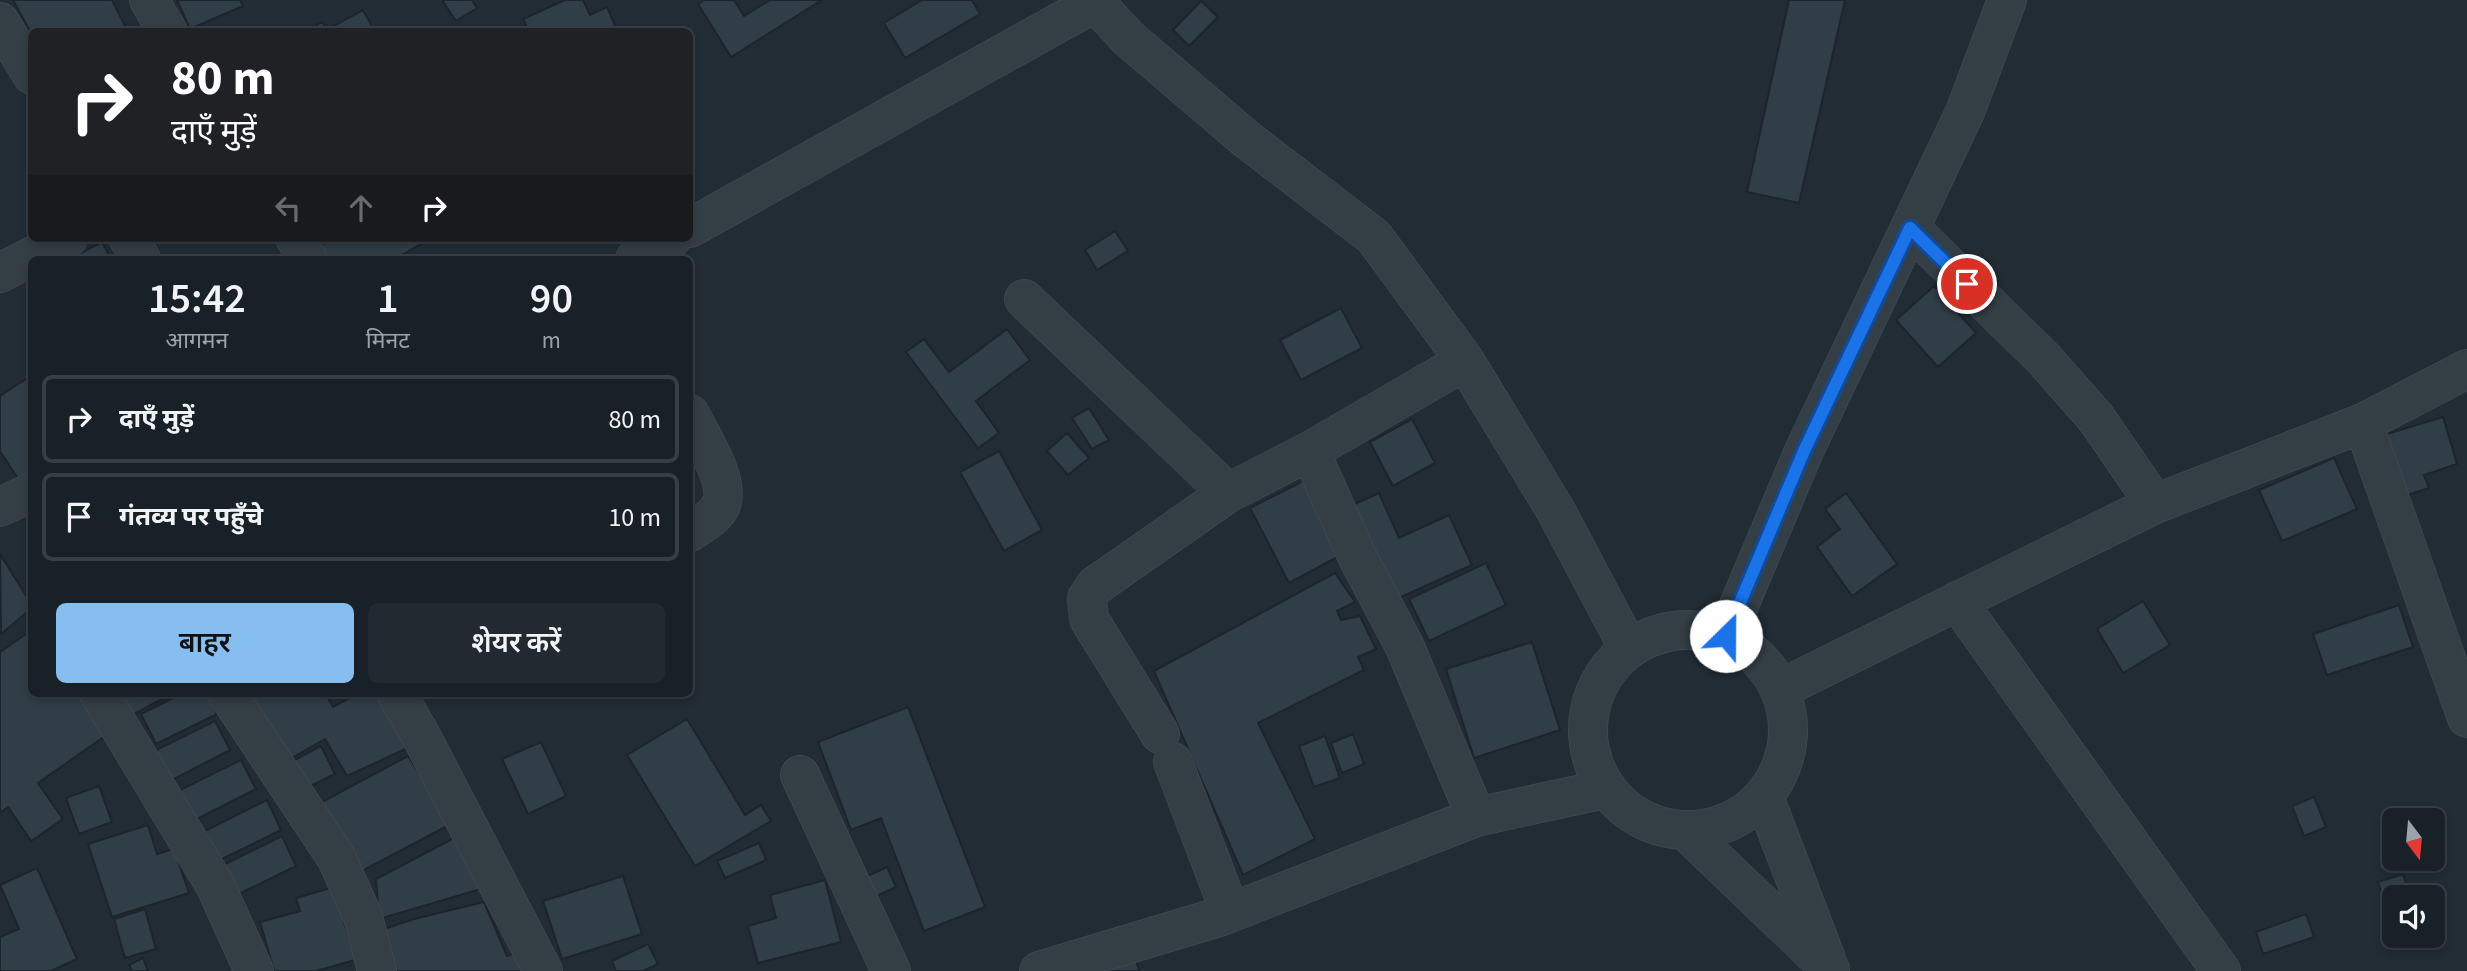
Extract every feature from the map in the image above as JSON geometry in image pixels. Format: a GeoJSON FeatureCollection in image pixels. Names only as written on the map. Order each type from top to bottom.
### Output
{"type":"FeatureCollection","features":[{"type":"Feature","properties":{"kind":"street"},"geometry":{"type":"LineString","coordinates":[[149,0],[166,28]]}},
{"type":"Feature","properties":{"kind":"street"},"geometry":{"type":"LineString","coordinates":[[1726,636],[1804,451],[1965,112],[2007,0]]}},
{"type":"Feature","properties":{"kind":"street"},"geometry":{"type":"LineString","coordinates":[[693,227],[1095,1],[1128,38],[1245,138],[1374,237],[1465,361],[1556,510],[1629,649]]}},
{"type":"Feature","properties":{"kind":"street"},"geometry":{"type":"LineString","coordinates":[[0,22],[28,68]]}},
{"type":"Feature","properties":{"kind":"street"},"geometry":{"type":"LineString","coordinates":[[1910,228],[2052,368],[2096,418],[2155,504]]}},
{"type":"Feature","properties":{"kind":"street"},"geometry":{"type":"LineString","coordinates":[[33,256],[60,242]]}},
{"type":"Feature","properties":{"kind":"street"},"geometry":{"type":"LineString","coordinates":[[640,256],[665,242]]}},
{"type":"Feature","properties":{"kind":"street"},"geometry":{"type":"LineString","coordinates":[[0,273],[28,259]]}},
{"type":"Feature","properties":{"kind":"street"},"geometry":{"type":"LineString","coordinates":[[1024,299],[1228,493]]}},
{"type":"Feature","properties":{"kind":"street"},"geometry":{"type":"LineString","coordinates":[[1230,912],[1166,748],[1089,619],[1087,598],[1095,586],[1228,493],[1310,451],[1465,361]]}},
{"type":"Feature","properties":{"kind":"street"},"geometry":{"type":"LineString","coordinates":[[1780,689],[2155,504],[2362,423],[2467,369]]}},
{"type":"Feature","properties":{"kind":"street"},"geometry":{"type":"LineString","coordinates":[[693,420],[715,464],[722,485],[722,505],[712,517],[693,529]]}},
{"type":"Feature","properties":{"kind":"street"},"geometry":{"type":"LineString","coordinates":[[2362,423],[2467,718]]}},
{"type":"Feature","properties":{"kind":"street"},"geometry":{"type":"LineString","coordinates":[[1310,451],[1357,556],[1405,647],[1476,817]]}},
{"type":"Feature","properties":{"kind":"street"},"geometry":{"type":"LineString","coordinates":[[0,507],[28,494]]}},
{"type":"Feature","properties":{"kind":"street"},"geometry":{"type":"LineString","coordinates":[[1957,601],[2221,971]]}},
{"type":"Feature","properties":{"kind":"street"},"geometry":{"type":"LineString","coordinates":[[1686,629],[1726,636],[1750,650],[1774,676],[1787,707],[1789,742],[1779,775],[1764,797],[1737,818],[1686,831],[1655,825],[1624,808],[1605,789],[1590,757],[1587,722],[1596,688],[1629,649],[1651,636],[1686,629]]}},
{"type":"Feature","properties":{"kind":"street"},"geometry":{"type":"LineString","coordinates":[[101,697],[215,884],[254,971]]}},
{"type":"Feature","properties":{"kind":"street"},"geometry":{"type":"LineString","coordinates":[[230,697],[337,859],[363,917],[377,971]]}},
{"type":"Feature","properties":{"kind":"street"},"geometry":{"type":"LineString","coordinates":[[410,698],[543,971]]}},
{"type":"Feature","properties":{"kind":"street"},"geometry":{"type":"LineString","coordinates":[[800,775],[891,971]]}},
{"type":"Feature","properties":{"kind":"street"},"geometry":{"type":"LineString","coordinates":[[1039,971],[1230,912],[1476,817],[1605,789]]}},
{"type":"Feature","properties":{"kind":"street"},"geometry":{"type":"LineString","coordinates":[[1764,797],[1830,970]]}},
{"type":"Feature","properties":{"kind":"street"},"geometry":{"type":"LineString","coordinates":[[1686,831],[1830,970]]}},
{"type":"Feature","properties":{"kind":"building"},"geometry":{"type":"Polygon","coordinates":[[[13,0],[112,0],[126,28],[28,28],[13,0]]]}},
{"type":"Feature","properties":{"kind":"building"},"geometry":{"type":"Polygon","coordinates":[[[177,0],[240,0],[243,6],[192,28],[190,28],[177,0]]]}},
{"type":"Feature","properties":{"kind":"building"},"geometry":{"type":"Polygon","coordinates":[[[442,0],[472,0],[477,8],[456,21],[442,0]]]}},
{"type":"Feature","properties":{"kind":"building"},"geometry":{"type":"Polygon","coordinates":[[[565,0],[583,0],[590,15],[607,7],[616,28],[527,28],[523,19],[565,0]]]}},
{"type":"Feature","properties":{"kind":"building"},"geometry":{"type":"Polygon","coordinates":[[[704,0],[734,0],[744,16],[770,0],[822,0],[731,57],[698,4],[704,0]]]}},
{"type":"Feature","properties":{"kind":"building"},"geometry":{"type":"Polygon","coordinates":[[[922,0],[972,0],[980,14],[905,58],[884,23],[922,0]]]}},
{"type":"Feature","properties":{"kind":"building"},"geometry":{"type":"Polygon","coordinates":[[[1789,0],[1845,0],[1799,203],[1747,192],[1789,0]]]}},
{"type":"Feature","properties":{"kind":"building"},"geometry":{"type":"Polygon","coordinates":[[[1201,1],[1218,17],[1189,46],[1173,30],[1201,1]]]}},
{"type":"Feature","properties":{"kind":"building"},"geometry":{"type":"Polygon","coordinates":[[[363,10],[373,28],[331,28],[363,10]]]}},
{"type":"Feature","properties":{"kind":"building"},"geometry":{"type":"Polygon","coordinates":[[[322,22],[326,28],[312,28],[322,22]]]}},
{"type":"Feature","properties":{"kind":"building"},"geometry":{"type":"Polygon","coordinates":[[[1115,231],[1128,251],[1097,270],[1085,250],[1115,231]]]}},
{"type":"Feature","properties":{"kind":"building"},"geometry":{"type":"Polygon","coordinates":[[[102,242],[109,256],[76,256],[102,242]]]}},
{"type":"Feature","properties":{"kind":"building"},"geometry":{"type":"Polygon","coordinates":[[[328,242],[424,242],[400,256],[316,256],[313,251],[328,242]]]}},
{"type":"Feature","properties":{"kind":"building"},"geometry":{"type":"Polygon","coordinates":[[[1934,286],[1976,333],[1938,367],[1896,320],[1934,286]]]}},
{"type":"Feature","properties":{"kind":"building"},"geometry":{"type":"Polygon","coordinates":[[[1341,308],[1362,348],[1301,380],[1280,340],[1341,308]]]}},
{"type":"Feature","properties":{"kind":"building"},"geometry":{"type":"Polygon","coordinates":[[[1007,329],[1030,360],[976,401],[999,433],[978,448],[906,352],[924,339],[949,372],[1007,329]]]}},
{"type":"Feature","properties":{"kind":"building"},"geometry":{"type":"Polygon","coordinates":[[[28,378],[28,479],[21,483],[0,451],[0,396],[28,378]]]}},
{"type":"Feature","properties":{"kind":"building"},"geometry":{"type":"Polygon","coordinates":[[[1089,408],[1109,440],[1092,449],[1072,418],[1089,408]]]}},
{"type":"Feature","properties":{"kind":"building"},"geometry":{"type":"Polygon","coordinates":[[[2443,417],[2457,464],[2424,475],[2429,488],[2404,496],[2384,435],[2443,417]]]}},
{"type":"Feature","properties":{"kind":"building"},"geometry":{"type":"Polygon","coordinates":[[[1412,419],[1435,463],[1393,486],[1370,442],[1412,419]]]}},
{"type":"Feature","properties":{"kind":"building"},"geometry":{"type":"Polygon","coordinates":[[[1067,433],[1089,458],[1068,475],[1047,451],[1067,433]]]}},
{"type":"Feature","properties":{"kind":"building"},"geometry":{"type":"Polygon","coordinates":[[[999,451],[1042,530],[1004,551],[960,472],[999,451]]]}},
{"type":"Feature","properties":{"kind":"building"},"geometry":{"type":"Polygon","coordinates":[[[2334,458],[2357,509],[2282,541],[2259,490],[2334,458]]]}},
{"type":"Feature","properties":{"kind":"building"},"geometry":{"type":"Polygon","coordinates":[[[1305,480],[1343,554],[1289,583],[1250,508],[1305,480]]]}},
{"type":"Feature","properties":{"kind":"building"},"geometry":{"type":"Polygon","coordinates":[[[1379,493],[1399,538],[1449,515],[1472,565],[1392,601],[1340,511],[1379,493]]]}},
{"type":"Feature","properties":{"kind":"building"},"geometry":{"type":"Polygon","coordinates":[[[1846,493],[1897,564],[1852,596],[1817,547],[1840,529],[1825,509],[1846,493]]]}},
{"type":"Feature","properties":{"kind":"building"},"geometry":{"type":"Polygon","coordinates":[[[0,554],[28,599],[28,611],[1,634],[0,554]]]}},
{"type":"Feature","properties":{"kind":"building"},"geometry":{"type":"Polygon","coordinates":[[[1486,563],[1506,605],[1429,641],[1409,599],[1486,563]]]}},
{"type":"Feature","properties":{"kind":"building"},"geometry":{"type":"Polygon","coordinates":[[[1335,573],[1355,602],[1337,611],[1341,620],[1360,616],[1376,649],[1358,657],[1364,670],[1258,723],[1315,839],[1243,875],[1154,671],[1335,573]]]}},
{"type":"Feature","properties":{"kind":"building"},"geometry":{"type":"Polygon","coordinates":[[[2143,601],[2170,645],[2123,673],[2097,629],[2143,601]]]}},
{"type":"Feature","properties":{"kind":"building"},"geometry":{"type":"Polygon","coordinates":[[[2399,605],[2413,647],[2327,675],[2313,634],[2399,605]]]}},
{"type":"Feature","properties":{"kind":"building"},"geometry":{"type":"Polygon","coordinates":[[[28,633],[28,697],[82,697],[108,734],[38,783],[63,819],[31,841],[8,807],[0,813],[0,652],[28,633]]]}},
{"type":"Feature","properties":{"kind":"building"},"geometry":{"type":"Polygon","coordinates":[[[1532,642],[1560,730],[1474,758],[1446,669],[1532,642]]]}},
{"type":"Feature","properties":{"kind":"building"},"geometry":{"type":"Polygon","coordinates":[[[118,697],[166,697],[129,717],[118,697]]]}},
{"type":"Feature","properties":{"kind":"building"},"geometry":{"type":"Polygon","coordinates":[[[175,697],[209,697],[217,714],[156,744],[141,714],[175,697]]]}},
{"type":"Feature","properties":{"kind":"building"},"geometry":{"type":"Polygon","coordinates":[[[244,697],[327,697],[333,707],[352,697],[381,697],[412,746],[347,776],[325,739],[283,763],[244,697]]]}},
{"type":"Feature","properties":{"kind":"building"},"geometry":{"type":"Polygon","coordinates":[[[908,707],[985,907],[924,931],[881,818],[851,830],[818,742],[908,707]]]}},
{"type":"Feature","properties":{"kind":"building"},"geometry":{"type":"Polygon","coordinates":[[[687,719],[745,815],[761,805],[771,821],[695,866],[627,755],[687,719]]]}},
{"type":"Feature","properties":{"kind":"building"},"geometry":{"type":"Polygon","coordinates":[[[215,721],[230,750],[170,781],[154,751],[215,721]]]}},
{"type":"Feature","properties":{"kind":"building"},"geometry":{"type":"Polygon","coordinates":[[[1353,734],[1364,764],[1342,773],[1331,743],[1353,734]]]}},
{"type":"Feature","properties":{"kind":"building"},"geometry":{"type":"Polygon","coordinates":[[[1325,736],[1340,778],[1314,787],[1299,746],[1325,736]]]}},
{"type":"Feature","properties":{"kind":"building"},"geometry":{"type":"Polygon","coordinates":[[[541,742],[566,796],[528,814],[502,759],[541,742]]]}},
{"type":"Feature","properties":{"kind":"building"},"geometry":{"type":"Polygon","coordinates":[[[321,746],[335,774],[299,792],[285,765],[321,746]]]}},
{"type":"Feature","properties":{"kind":"building"},"geometry":{"type":"Polygon","coordinates":[[[408,756],[451,824],[362,871],[318,804],[408,756]]]}},
{"type":"Feature","properties":{"kind":"building"},"geometry":{"type":"Polygon","coordinates":[[[241,760],[256,789],[195,820],[180,790],[241,760]]]}},
{"type":"Feature","properties":{"kind":"building"},"geometry":{"type":"Polygon","coordinates":[[[99,786],[112,822],[79,834],[66,798],[99,786]]]}},
{"type":"Feature","properties":{"kind":"building"},"geometry":{"type":"Polygon","coordinates":[[[2314,797],[2326,827],[2304,836],[2292,806],[2314,797]]]}},
{"type":"Feature","properties":{"kind":"building"},"geometry":{"type":"Polygon","coordinates":[[[267,800],[281,830],[220,860],[205,831],[267,800]]]}},
{"type":"Feature","properties":{"kind":"building"},"geometry":{"type":"Polygon","coordinates":[[[148,825],[157,854],[174,849],[189,893],[112,917],[88,844],[148,825]]]}},
{"type":"Feature","properties":{"kind":"building"},"geometry":{"type":"Polygon","coordinates":[[[282,836],[296,866],[235,896],[221,866],[282,836]]]}},
{"type":"Feature","properties":{"kind":"building"},"geometry":{"type":"Polygon","coordinates":[[[454,838],[481,889],[379,919],[376,879],[454,838]]]}},
{"type":"Feature","properties":{"kind":"building"},"geometry":{"type":"Polygon","coordinates":[[[759,843],[766,860],[725,878],[717,861],[759,843]]]}},
{"type":"Feature","properties":{"kind":"building"},"geometry":{"type":"Polygon","coordinates":[[[887,867],[896,887],[872,898],[863,878],[887,867]]]}},
{"type":"Feature","properties":{"kind":"building"},"geometry":{"type":"Polygon","coordinates":[[[37,868],[77,959],[51,971],[0,971],[0,937],[19,929],[0,885],[37,868]]]}},
{"type":"Feature","properties":{"kind":"building"},"geometry":{"type":"Polygon","coordinates":[[[2403,874],[2407,885],[2382,885],[2382,895],[2378,882],[2403,874]]]}},
{"type":"Feature","properties":{"kind":"building"},"geometry":{"type":"Polygon","coordinates":[[[623,876],[642,934],[562,959],[543,901],[623,876]]]}},
{"type":"Feature","properties":{"kind":"building"},"geometry":{"type":"Polygon","coordinates":[[[825,880],[841,942],[758,963],[748,926],[776,918],[770,895],[825,880]]]}},
{"type":"Feature","properties":{"kind":"building"},"geometry":{"type":"Polygon","coordinates":[[[334,887],[355,960],[316,971],[274,971],[260,922],[300,911],[296,898],[334,887]]]}},
{"type":"Feature","properties":{"kind":"building"},"geometry":{"type":"Polygon","coordinates":[[[484,902],[507,956],[525,950],[532,971],[385,971],[372,933],[414,919],[484,902]]]}},
{"type":"Feature","properties":{"kind":"building"},"geometry":{"type":"Polygon","coordinates":[[[145,909],[156,949],[125,958],[114,919],[145,909]]]}},
{"type":"Feature","properties":{"kind":"building"},"geometry":{"type":"Polygon","coordinates":[[[2306,914],[2314,937],[2263,954],[2256,932],[2306,914]]]}},
{"type":"Feature","properties":{"kind":"building"},"geometry":{"type":"Polygon","coordinates":[[[648,944],[658,964],[643,971],[616,971],[612,961],[648,944]]]}},
{"type":"Feature","properties":{"kind":"building"},"geometry":{"type":"Polygon","coordinates":[[[1134,952],[1139,971],[1075,971],[1134,952]]]}},
{"type":"Feature","properties":{"kind":"building"},"geometry":{"type":"Polygon","coordinates":[[[143,958],[148,971],[132,971],[129,965],[143,958]]]}},
{"type":"Feature","properties":{"kind":"route"},"geometry":{"type":"LineString","coordinates":[[1726,636],[1804,451],[1910,228],[1967,284]]}}]}
